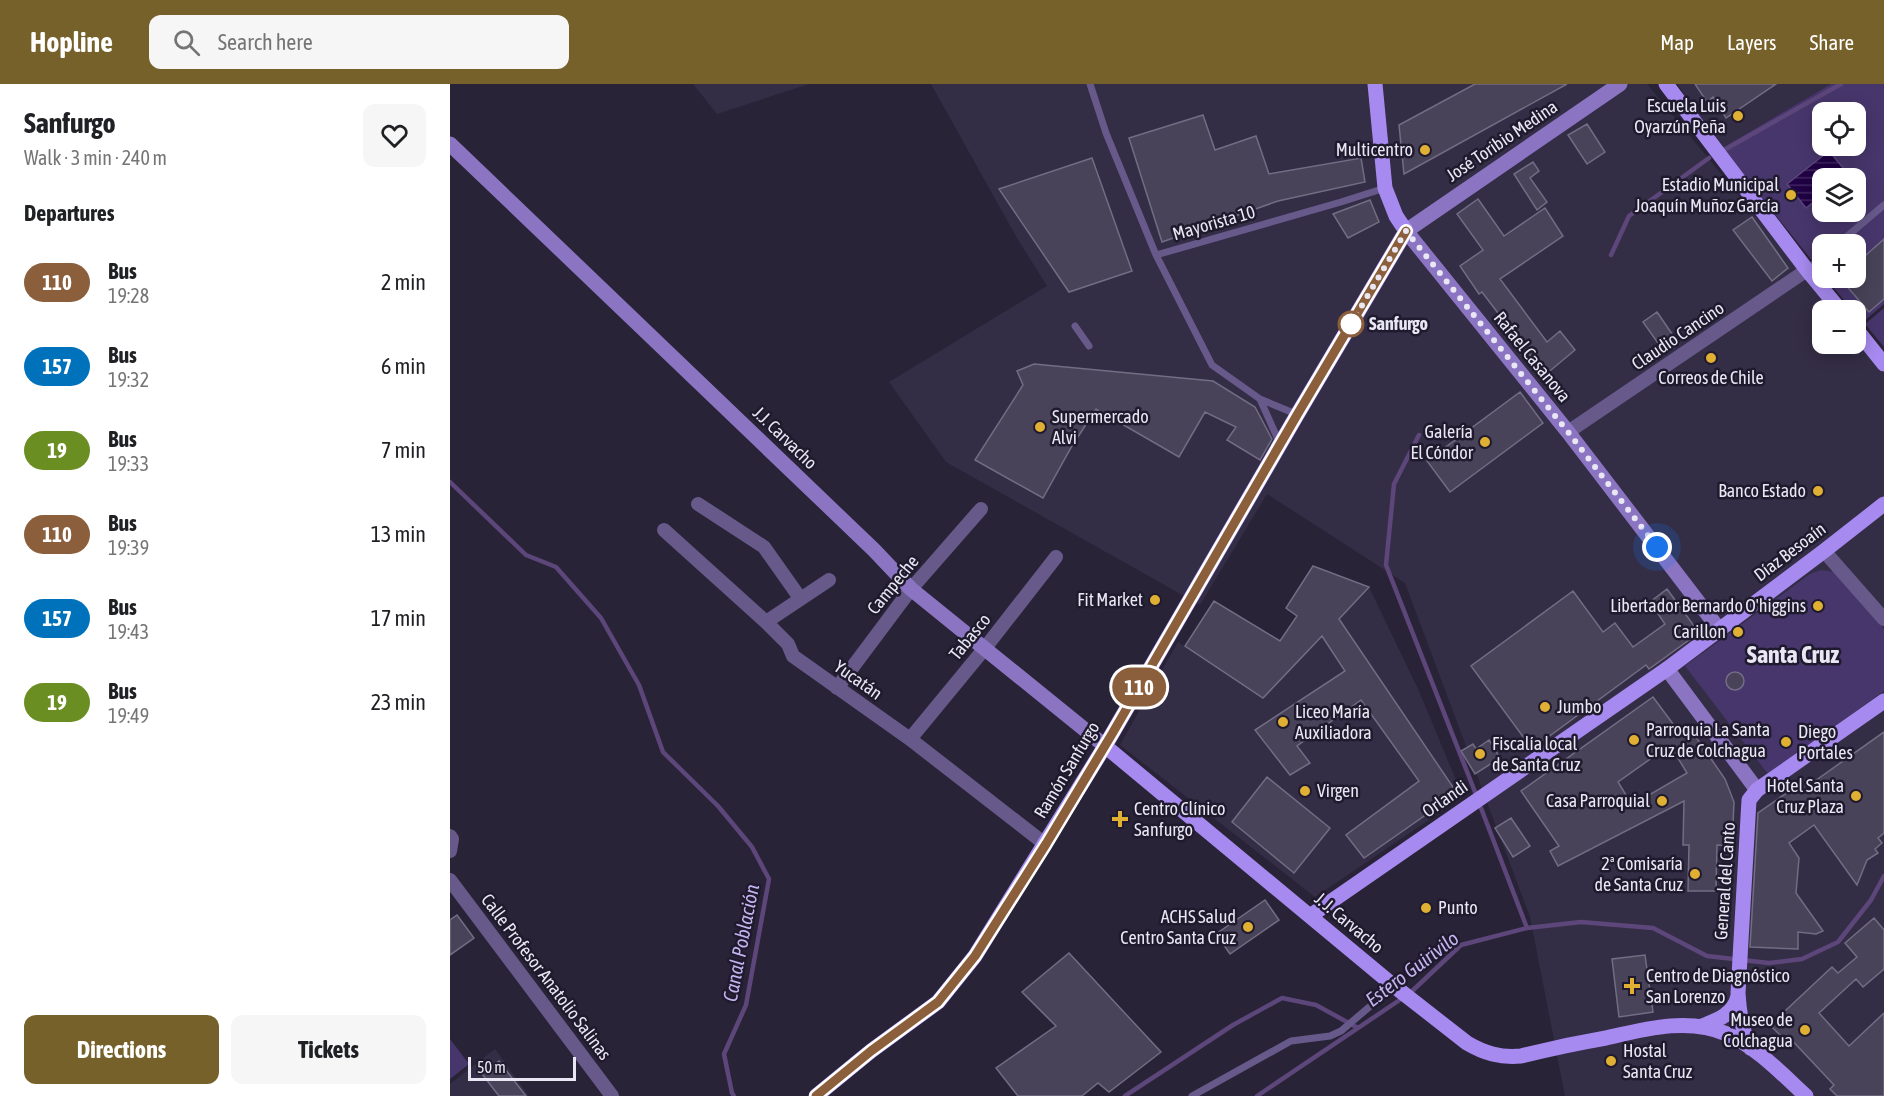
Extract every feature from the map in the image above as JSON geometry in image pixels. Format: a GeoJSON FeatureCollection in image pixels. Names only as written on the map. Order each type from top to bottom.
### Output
{"type":"FeatureCollection","features":[{"type":"Feature","properties":{"kind":"main road","name":"Rafael Casanova"},"geometry":{"type":"LineString","coordinates":[[1375,84],[1385,188],[1396,216],[1568,432],[1719,629]]}},
{"type":"Feature","properties":{"kind":"main road","name":"José Toribio Medina"},"geometry":{"type":"LineString","coordinates":[[1406,231],[1620,84]]}},
{"type":"Feature","properties":{"kind":"main road"},"geometry":{"type":"LineString","coordinates":[[1666,84],[1832,300]]}},
{"type":"Feature","properties":{"kind":"main road","name":"J.J. Carvacho"},"geometry":{"type":"LineString","coordinates":[[450,144],[911,589],[1105,746]]}},
{"type":"Feature","properties":{"kind":"main road","name":"Ramón Sanfurgo"},"geometry":{"type":"LineString","coordinates":[[816,1096],[871,1051],[938,1002],[975,956],[1105,746],[1406,231]]}},
{"type":"Feature","properties":{"kind":"main road"},"geometry":{"type":"LineString","coordinates":[[1866,342],[1884,364]]}},
{"type":"Feature","properties":{"kind":"main road","name":"Díaz Besoaín"},"geometry":{"type":"LineString","coordinates":[[1719,629],[1884,504]]}},
{"type":"Feature","properties":{"kind":"main road","name":"Orlandi"},"geometry":{"type":"LineString","coordinates":[[1310,916],[1667,669],[1719,629]]}},
{"type":"Feature","properties":{"kind":"main road"},"geometry":{"type":"LineString","coordinates":[[1667,669],[1757,790],[1884,701]]}},
{"type":"Feature","properties":{"kind":"main road","name":"J. J. Carvacho"},"geometry":{"type":"LineString","coordinates":[[1105,746],[1397,988],[1478,1049],[1495,1055],[1511,1057],[1647,1029],[1684,1025],[1702,1026]]}},
{"type":"Feature","properties":{"kind":"main road","name":"General del Canto"},"geometry":{"type":"LineString","coordinates":[[1750,1048],[1741,1023],[1738,993],[1749,800],[1757,790]]}},
{"type":"Feature","properties":{"kind":"main road"},"geometry":{"type":"LineString","coordinates":[[1702,1026],[1717,1021],[1729,1011],[1737,1001],[1738,993]]}},
{"type":"Feature","properties":{"kind":"main road"},"geometry":{"type":"LineString","coordinates":[[1702,1026],[1727,1034],[1750,1048],[1806,1096]]}},
{"type":"Feature","properties":{"kind":"street","name":"Claudio Cancino"},"geometry":{"type":"LineString","coordinates":[[1568,432],[1807,270]]}},
{"type":"Feature","properties":{"kind":"street"},"geometry":{"type":"LineString","coordinates":[[698,504],[764,547],[800,598]]}},
{"type":"Feature","properties":{"kind":"street","name":"Campeche"},"geometry":{"type":"LineString","coordinates":[[837,688],[911,589],[981,509]]}},
{"type":"Feature","properties":{"kind":"street","name":"Yucatán"},"geometry":{"type":"LineString","coordinates":[[664,530],[766,622],[788,644],[793,656],[910,739],[1046,844]]}},
{"type":"Feature","properties":{"kind":"street"},"geometry":{"type":"LineString","coordinates":[[1824,551],[1884,619]]}},
{"type":"Feature","properties":{"kind":"street","name":"Tabasco"},"geometry":{"type":"LineString","coordinates":[[910,739],[1056,557]]}},
{"type":"Feature","properties":{"kind":"street"},"geometry":{"type":"LineString","coordinates":[[766,622],[829,580]]}},
{"type":"Feature","properties":{"kind":"street"},"geometry":{"type":"LineString","coordinates":[[450,836],[452,839],[450,851]]}},
{"type":"Feature","properties":{"kind":"street","name":"Calle Profesor Anatolio Salinas"},"geometry":{"type":"LineString","coordinates":[[450,880],[612,1096]]}},
{"type":"Feature","properties":{"kind":"lane"},"geometry":{"type":"LineString","coordinates":[[1090,84],[1106,133],[1156,255]]}},
{"type":"Feature","properties":{"kind":"lane","name":"Mayorista 10"},"geometry":{"type":"LineString","coordinates":[[1297,415],[1260,399],[1212,365],[1156,255],[1385,188]]}},
{"type":"Feature","properties":{"kind":"lane"},"geometry":{"type":"LineString","coordinates":[[1850,234],[1884,205]]}},
{"type":"Feature","properties":{"kind":"lane"},"geometry":{"type":"LineString","coordinates":[[1807,270],[1812,266]]}},
{"type":"Feature","properties":{"kind":"lane"},"geometry":{"type":"LineString","coordinates":[[1075,326],[1089,346]]}},
{"type":"Feature","properties":{"kind":"lane"},"geometry":{"type":"LineString","coordinates":[[1260,399],[1280,444]]}},
{"type":"Feature","properties":{"kind":"lane"},"geometry":{"type":"LineString","coordinates":[[1192,1096],[1291,1041],[1330,1036],[1341,1031],[1397,988]]}},
{"type":"Feature","properties":{"kind":"shaded area"},"geometry":{"type":"Polygon","coordinates":[[[693,84],[809,84],[717,114],[693,84]]]}},
{"type":"Feature","properties":{"kind":"shaded area"},"geometry":{"type":"Polygon","coordinates":[[[931,84],[1647,84],[1812,284],[1812,288],[1815,288],[1825,300],[1812,300],[1812,354],[1866,354],[1866,350],[1884,373],[1884,1096],[1565,1096],[1530,917],[1405,583],[1267,494],[1200,605],[946,462],[889,382],[1047,286],[1017,238],[931,84]]]}},
{"type":"Feature","properties":{"kind":"shaded area","name":"Escuela Luis Oyarzún Peña"},"geometry":{"type":"Polygon","coordinates":[[[1677,84],[1831,84],[1722,148],[1677,84]]]}},
{"type":"Feature","properties":{"kind":"shaded area","name":"Estadio Municipal Joaquín Muñoz García"},"geometry":{"type":"Polygon","coordinates":[[[1831,84],[1884,84],[1884,304],[1866,320],[1866,300],[1844,300],[1834,288],[1866,288],[1866,234],[1812,234],[1812,260],[1722,148],[1831,84]]]}},
{"type":"Feature","properties":{"kind":"shaded area"},"geometry":{"type":"Polygon","coordinates":[[[1823,156],[1833,156],[1843,168],[1812,168],[1812,203],[1806,208],[1787,184],[1823,156]]]}},
{"type":"Feature","properties":{"kind":"shaded area"},"geometry":{"type":"Polygon","coordinates":[[[1884,308],[1884,347],[1866,325],[1884,308]]]}},
{"type":"Feature","properties":{"kind":"shaded area"},"geometry":{"type":"Polygon","coordinates":[[[1821,570],[1835,572],[1884,629],[1884,691],[1768,774],[1685,666],[1810,574],[1821,570]]]}},
{"type":"Feature","properties":{"kind":"shaded area","name":"Liceo María Auxiliadora"},"geometry":{"type":"Polygon","coordinates":[[[1369,587],[1419,691],[1463,797],[1315,897],[1120,745],[1178,642],[1263,698],[1369,587]]]}},
{"type":"Feature","properties":{"kind":"shaded area"},"geometry":{"type":"Polygon","coordinates":[[[450,1039],[469,1064],[450,1079],[450,1039]]]}},
{"type":"Feature","properties":{"kind":"shaded area"},"geometry":{"type":"Polygon","coordinates":[[[495,1049],[529,1096],[450,1096],[450,1084],[495,1049]]]}},
{"type":"Feature","properties":{"kind":"building","name":"Multicentro"},"geometry":{"type":"Polygon","coordinates":[[[1475,84],[1567,84],[1404,174],[1399,125],[1475,84]]]}},
{"type":"Feature","properties":{"kind":"building"},"geometry":{"type":"Polygon","coordinates":[[[1695,84],[1776,84],[1726,118],[1713,97],[1707,102],[1695,84]]]}},
{"type":"Feature","properties":{"kind":"building"},"geometry":{"type":"Polygon","coordinates":[[[1203,115],[1215,150],[1256,136],[1269,174],[1361,158],[1365,182],[1278,201],[1162,242],[1129,138],[1203,115]]]}},
{"type":"Feature","properties":{"kind":"building"},"geometry":{"type":"Polygon","coordinates":[[[1587,124],[1605,152],[1587,164],[1568,135],[1587,124]]]}},
{"type":"Feature","properties":{"kind":"building"},"geometry":{"type":"Polygon","coordinates":[[[1092,158],[1132,271],[1069,292],[999,189],[1092,158]]]}},
{"type":"Feature","properties":{"kind":"building"},"geometry":{"type":"Polygon","coordinates":[[[1533,162],[1539,171],[1530,178],[1547,202],[1537,210],[1514,174],[1533,162]]]}},
{"type":"Feature","properties":{"kind":"building"},"geometry":{"type":"Polygon","coordinates":[[[1478,199],[1504,236],[1545,208],[1563,236],[1500,279],[1547,342],[1560,331],[1575,350],[1545,375],[1482,292],[1479,294],[1460,266],[1483,250],[1457,214],[1478,199]]]}},
{"type":"Feature","properties":{"kind":"building"},"geometry":{"type":"Polygon","coordinates":[[[1370,200],[1379,222],[1348,238],[1333,214],[1370,200]]]}},
{"type":"Feature","properties":{"kind":"building"},"geometry":{"type":"Polygon","coordinates":[[[1752,217],[1788,268],[1772,281],[1733,230],[1752,217]]]}},
{"type":"Feature","properties":{"kind":"building"},"geometry":{"type":"Polygon","coordinates":[[[1884,239],[1884,299],[1869,312],[1866,309],[1866,300],[1859,300],[1848,288],[1866,288],[1866,255],[1884,239]]]}},
{"type":"Feature","properties":{"kind":"building"},"geometry":{"type":"Polygon","coordinates":[[[1657,312],[1679,344],[1665,353],[1643,322],[1657,312]]]}},
{"type":"Feature","properties":{"kind":"building"},"geometry":{"type":"Polygon","coordinates":[[[1034,364],[1213,381],[1255,407],[1272,439],[1260,460],[1227,440],[1236,427],[1205,412],[1179,457],[1096,409],[1043,498],[975,460],[1023,385],[1017,371],[1034,364]]]}},
{"type":"Feature","properties":{"kind":"building","name":"Galería El Cóndor"},"geometry":{"type":"Polygon","coordinates":[[[1520,392],[1543,423],[1450,492],[1427,461],[1520,392]]]}},
{"type":"Feature","properties":{"kind":"building"},"geometry":{"type":"Polygon","coordinates":[[[1313,566],[1369,587],[1339,619],[1457,793],[1364,858],[1346,835],[1419,781],[1361,700],[1297,746],[1310,763],[1290,775],[1255,730],[1345,671],[1322,636],[1263,698],[1185,646],[1214,601],[1280,641],[1297,616],[1286,608],[1313,566]]]}},
{"type":"Feature","properties":{"kind":"building","name":"Jumbo"},"geometry":{"type":"Polygon","coordinates":[[[1667,589],[1692,623],[1695,630],[1693,637],[1649,669],[1646,665],[1532,749],[1471,666],[1573,591],[1603,632],[1615,623],[1633,647],[1665,624],[1650,602],[1667,589]]]}},
{"type":"Feature","properties":{"kind":"building"},"geometry":{"type":"Polygon","coordinates":[[[1735,672],[1741,675],[1744,681],[1741,687],[1735,690],[1729,687],[1726,681],[1729,675],[1735,672]]]}},
{"type":"Feature","properties":{"kind":"building"},"geometry":{"type":"Polygon","coordinates":[[[1653,697],[1682,736],[1691,730],[1725,779],[1734,802],[1732,846],[1717,845],[1716,891],[1688,891],[1689,845],[1683,845],[1684,801],[1558,866],[1550,851],[1559,846],[1521,791],[1653,697]],[[1670,745],[1618,782],[1632,805],[1687,773],[1670,745]]]}},
{"type":"Feature","properties":{"kind":"building"},"geometry":{"type":"Polygon","coordinates":[[[1884,732],[1884,833],[1878,838],[1882,843],[1875,849],[1878,853],[1867,860],[1857,885],[1814,825],[1789,843],[1799,858],[1796,893],[1823,931],[1816,934],[1798,932],[1798,949],[1750,947],[1758,813],[1808,778],[1812,783],[1884,732]]]}},
{"type":"Feature","properties":{"kind":"building","name":"Fiscalía local de Santa Cruz"},"geometry":{"type":"Polygon","coordinates":[[[1489,740],[1500,758],[1475,774],[1461,751],[1473,744],[1476,749],[1489,740]]]}},
{"type":"Feature","properties":{"kind":"building"},"geometry":{"type":"Polygon","coordinates":[[[1267,777],[1330,828],[1294,873],[1232,822],[1267,777]]]}},
{"type":"Feature","properties":{"kind":"building"},"geometry":{"type":"Polygon","coordinates":[[[1511,818],[1530,846],[1513,857],[1495,828],[1511,818]]]}},
{"type":"Feature","properties":{"kind":"building","name":"ACHS Salud Centro Santa Cruz"},"geometry":{"type":"Polygon","coordinates":[[[1265,900],[1279,920],[1230,954],[1216,934],[1265,900]]]}},
{"type":"Feature","properties":{"kind":"building"},"geometry":{"type":"Polygon","coordinates":[[[457,915],[474,938],[450,955],[450,920],[457,915]]]}},
{"type":"Feature","properties":{"kind":"building","name":"Museo de Colchagua"},"geometry":{"type":"Polygon","coordinates":[[[1874,918],[1884,930],[1884,969],[1863,987],[1856,979],[1819,1013],[1849,1046],[1884,1013],[1884,1096],[1837,1096],[1830,1089],[1834,1085],[1787,1035],[1783,1038],[1770,1025],[1832,967],[1838,973],[1857,957],[1845,943],[1874,918]]]}},
{"type":"Feature","properties":{"kind":"building"},"geometry":{"type":"Polygon","coordinates":[[[1069,953],[1161,1052],[1109,1092],[1098,1083],[1082,1096],[1018,1096],[996,1068],[1056,1026],[1022,992],[1069,953]]]}},
{"type":"Feature","properties":{"kind":"building","name":"Centro de Diagnóstico San Lorenzo"},"geometry":{"type":"Polygon","coordinates":[[[1645,955],[1653,1012],[1619,1017],[1612,959],[1645,955]]]}},
{"type":"Feature","properties":{"kind":"building"},"geometry":{"type":"Polygon","coordinates":[[[499,1061],[526,1096],[499,1096],[482,1074],[499,1061]]]}},
{"type":"Feature","properties":{"kind":"waterway"},"geometry":{"type":"LineString","coordinates":[[1724,150],[1841,84]]}},
{"type":"Feature","properties":{"kind":"waterway"},"geometry":{"type":"LineString","coordinates":[[1611,255],[1629,216],[1709,158]]}},
{"type":"Feature","properties":{"kind":"waterway"},"geometry":{"type":"LineString","coordinates":[[1419,435],[1394,484],[1386,565],[1475,792]]}},
{"type":"Feature","properties":{"kind":"waterway","name":"Canal Población"},"geometry":{"type":"LineString","coordinates":[[450,482],[526,555],[556,567],[601,618],[639,685],[663,752],[718,806],[752,847],[769,879],[746,1005],[724,1054],[734,1096]]}},
{"type":"Feature","properties":{"kind":"waterway"},"geometry":{"type":"LineString","coordinates":[[1481,808],[1527,928]]}},
{"type":"Feature","properties":{"kind":"waterway","name":"Estero Guirivilo"},"geometry":{"type":"LineString","coordinates":[[1257,1096],[1410,993],[1461,945],[1527,928],[1581,922],[1653,928],[1707,956],[1769,963],[1802,959],[1838,942],[1871,900],[1884,876]]}},
{"type":"Feature","properties":{"kind":"waterway"},"geometry":{"type":"LineString","coordinates":[[1125,1096],[1233,1025],[1282,998],[1316,1005],[1358,1028]]}},
{"type":"Feature","properties":{"kind":"bus line","name":"110"},"geometry":{"type":"LineString","coordinates":[[816,1096],[871,1051],[938,1002],[975,956],[1112,734],[1406,231]]}},
{"type":"Feature","properties":{"kind":"place","name":"Escuela Luis Oyarzún Peña"},"geometry":{"type":"Point","coordinates":[1738,116]}},
{"type":"Feature","properties":{"kind":"place","name":"Multicentro"},"geometry":{"type":"Point","coordinates":[1425,150]}},
{"type":"Feature","properties":{"kind":"place","name":"Estadio Municipal Joaquín Muñoz García"},"geometry":{"type":"Point","coordinates":[1791,195]}},
{"type":"Feature","properties":{"kind":"place","name":"Sanfurgo"},"geometry":{"type":"Point","coordinates":[1351,324]}},
{"type":"Feature","properties":{"kind":"place","name":"Correos de Chile"},"geometry":{"type":"Point","coordinates":[1711,358]}},
{"type":"Feature","properties":{"kind":"place","name":"Supermercado Alvi"},"geometry":{"type":"Point","coordinates":[1040,427]}},
{"type":"Feature","properties":{"kind":"place","name":"Galería El Cóndor"},"geometry":{"type":"Point","coordinates":[1485,442]}},
{"type":"Feature","properties":{"kind":"place","name":"Banco Estado"},"geometry":{"type":"Point","coordinates":[1818,491]}},
{"type":"Feature","properties":{"kind":"place","name":"Fit Market"},"geometry":{"type":"Point","coordinates":[1155,600]}},
{"type":"Feature","properties":{"kind":"place","name":"Libertador Bernardo O'higgins"},"geometry":{"type":"Point","coordinates":[1818,606]}},
{"type":"Feature","properties":{"kind":"place","name":"Carillon"},"geometry":{"type":"Point","coordinates":[1738,632]}},
{"type":"Feature","properties":{"kind":"place","name":"Jumbo"},"geometry":{"type":"Point","coordinates":[1545,707]}},
{"type":"Feature","properties":{"kind":"place","name":"Liceo María Auxiliadora"},"geometry":{"type":"Point","coordinates":[1283,722]}},
{"type":"Feature","properties":{"kind":"place","name":"Parroquia La Santa Cruz de Colchagua"},"geometry":{"type":"Point","coordinates":[1634,740]}},
{"type":"Feature","properties":{"kind":"place","name":"Diego Portales"},"geometry":{"type":"Point","coordinates":[1786,742]}},
{"type":"Feature","properties":{"kind":"place","name":"Fiscalía local de Santa Cruz"},"geometry":{"type":"Point","coordinates":[1480,754]}},
{"type":"Feature","properties":{"kind":"place","name":"Virgen"},"geometry":{"type":"Point","coordinates":[1305,791]}},
{"type":"Feature","properties":{"kind":"place","name":"Hotel Santa Cruz Plaza"},"geometry":{"type":"Point","coordinates":[1856,796]}},
{"type":"Feature","properties":{"kind":"place","name":"Casa Parroquial"},"geometry":{"type":"Point","coordinates":[1662,801]}},
{"type":"Feature","properties":{"kind":"place","name":"Centro Clínico Sanfurgo"},"geometry":{"type":"Point","coordinates":[1120,819]}},
{"type":"Feature","properties":{"kind":"place","name":"2ª Comisaría de Santa Cruz"},"geometry":{"type":"Point","coordinates":[1695,874]}},
{"type":"Feature","properties":{"kind":"place","name":"Punto"},"geometry":{"type":"Point","coordinates":[1426,908]}},
{"type":"Feature","properties":{"kind":"place","name":"ACHS Salud Centro Santa Cruz"},"geometry":{"type":"Point","coordinates":[1248,927]}},
{"type":"Feature","properties":{"kind":"place","name":"Centro de Diagnóstico San Lorenzo"},"geometry":{"type":"Point","coordinates":[1632,986]}},
{"type":"Feature","properties":{"kind":"place","name":"Museo de Colchagua"},"geometry":{"type":"Point","coordinates":[1805,1030]}},
{"type":"Feature","properties":{"kind":"place","name":"Hostal Santa Cruz"},"geometry":{"type":"Point","coordinates":[1611,1061]}},
{"type":"Feature","properties":{"kind":"district","name":"Santa Cruz"},"geometry":{"type":"Point","coordinates":[1793,655]}},
{"type":"Feature","properties":{"kind":"route"},"geometry":{"type":"LineString","coordinates":[[1351,324],[1406,231],[1568,432],[1657,547]]}}]}
